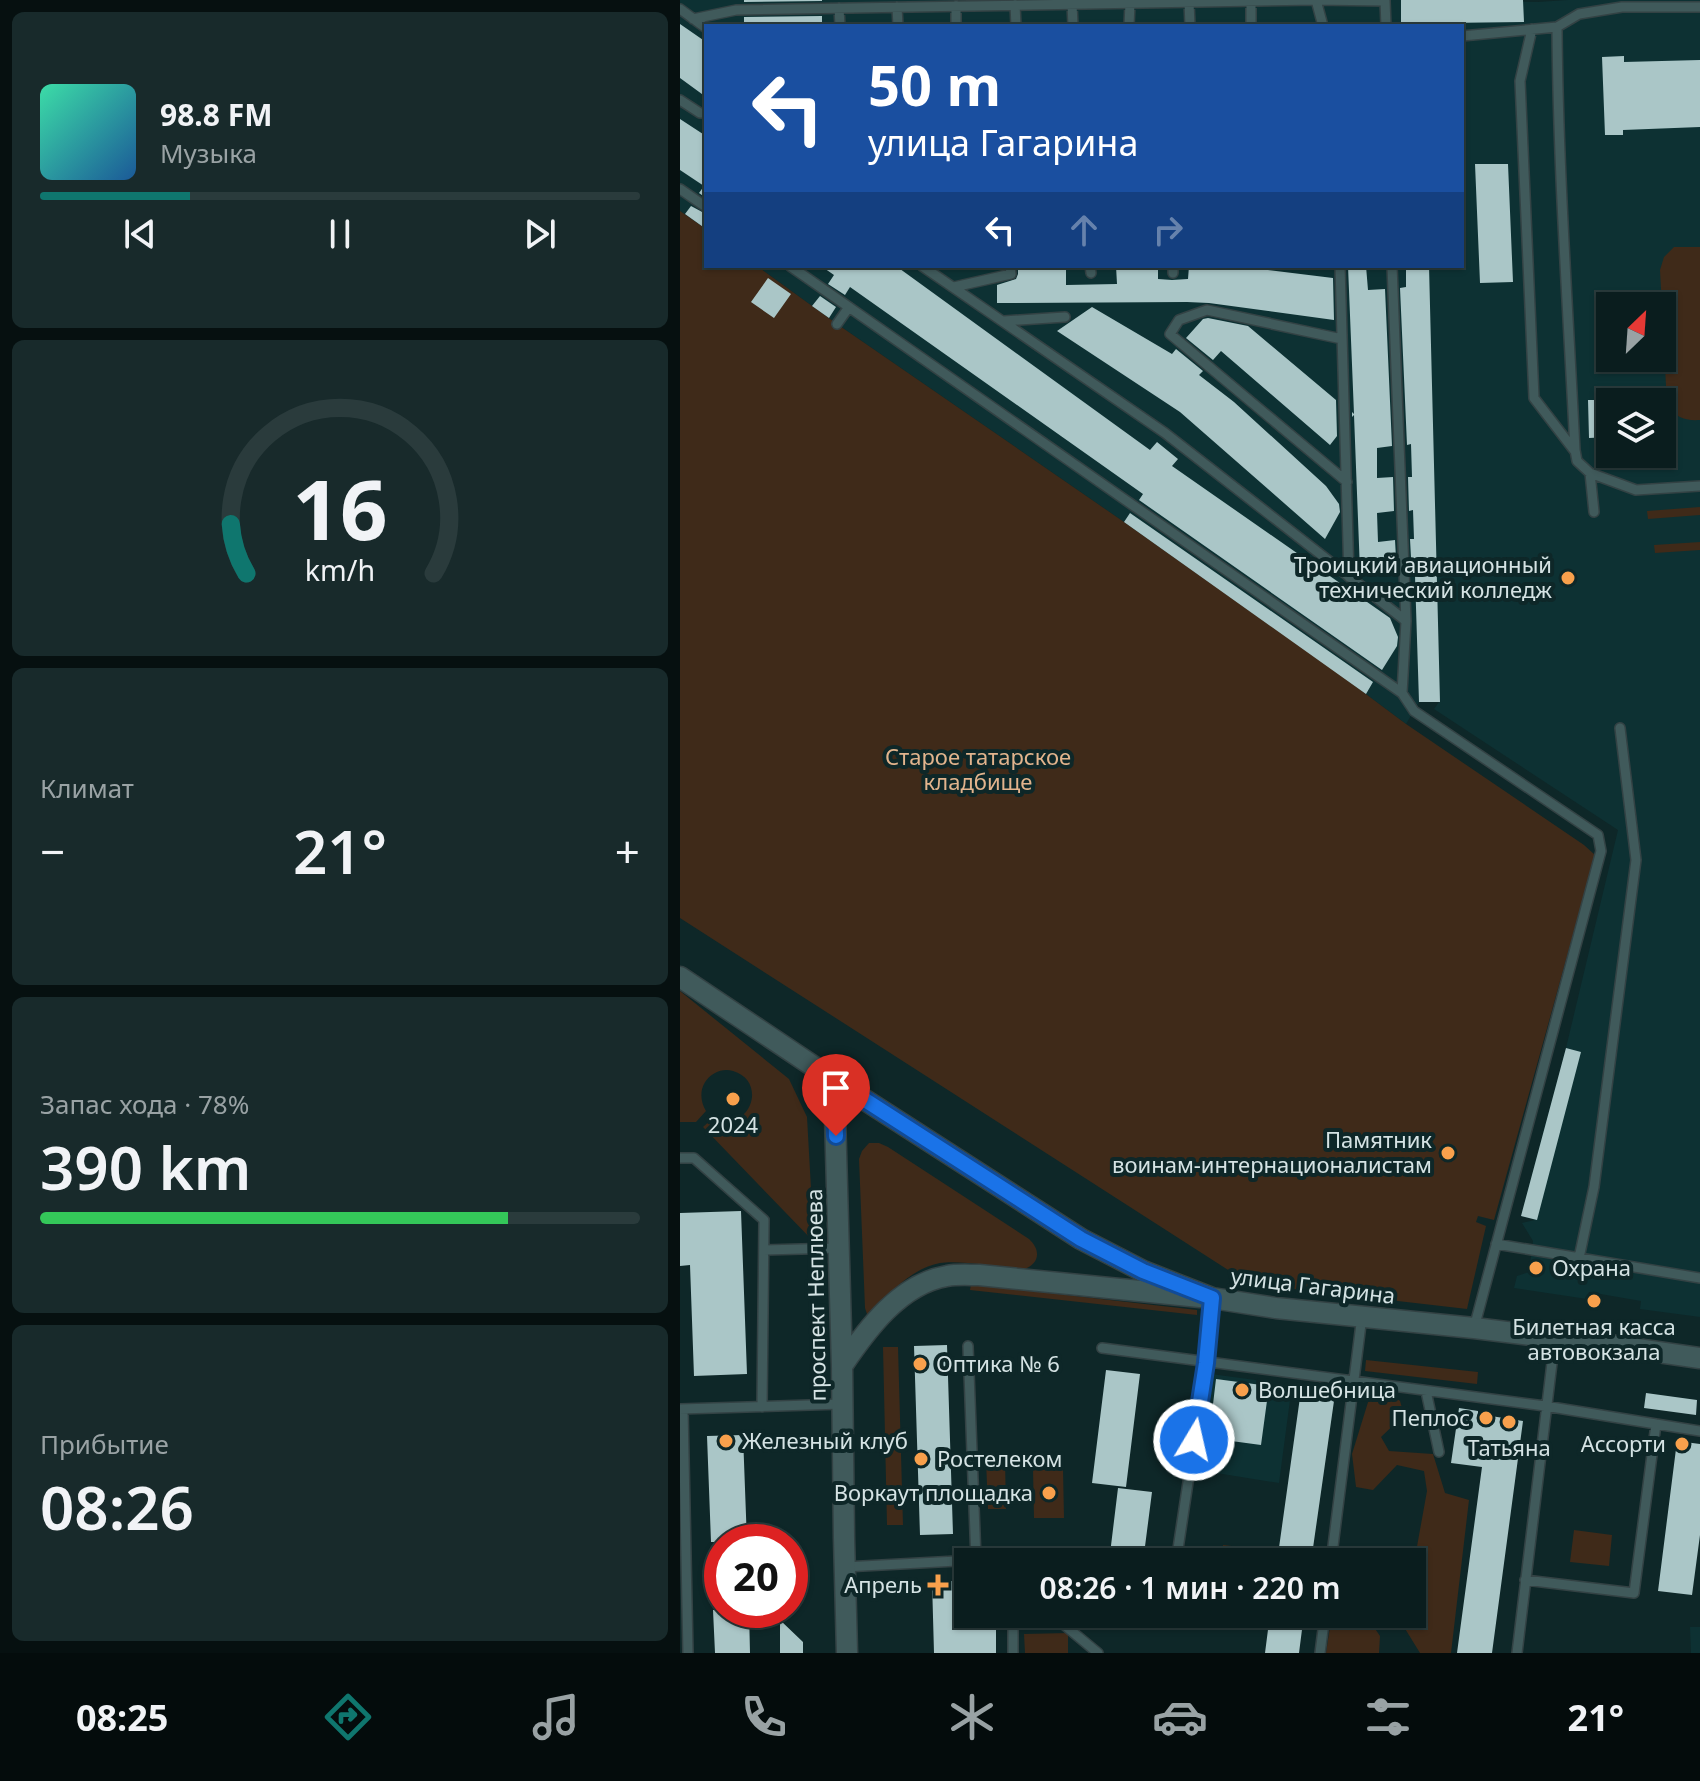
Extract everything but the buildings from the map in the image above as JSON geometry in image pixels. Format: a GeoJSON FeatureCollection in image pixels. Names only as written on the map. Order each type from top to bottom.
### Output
{"type":"FeatureCollection","features":[{"type":"Feature","properties":{"kind":"main road","name":"улица Гагарина"},"geometry":{"type":"LineString","coordinates":[[680,977],[1081,1239],[1143,1271],[1212,1298],[1700,1358]]}},
{"type":"Feature","properties":{"kind":"main road","name":"проспект Неплюева"},"geometry":{"type":"LineString","coordinates":[[834,1080],[847,1653]]}},
{"type":"Feature","properties":{"kind":"main road"},"geometry":{"type":"LineString","coordinates":[[842,1366],[864,1334],[892,1305],[926,1282],[947,1276],[979,1275],[1212,1298]]}},
{"type":"Feature","properties":{"kind":"lane"},"geometry":{"type":"LineString","coordinates":[[1316,0],[1322,24]]}},
{"type":"Feature","properties":{"kind":"lane"},"geometry":{"type":"LineString","coordinates":[[693,19],[736,10],[1316,0],[1385,1],[1386,24]]}},
{"type":"Feature","properties":{"kind":"lane"},"geometry":{"type":"LineString","coordinates":[[1251,1],[1251,24]]}},
{"type":"Feature","properties":{"kind":"lane"},"geometry":{"type":"LineString","coordinates":[[1189,2],[1190,24]]}},
{"type":"Feature","properties":{"kind":"lane"},"geometry":{"type":"LineString","coordinates":[[1129,24],[1130,3]]}},
{"type":"Feature","properties":{"kind":"lane"},"geometry":{"type":"LineString","coordinates":[[1072,4],[1073,24]]}},
{"type":"Feature","properties":{"kind":"lane"},"geometry":{"type":"LineString","coordinates":[[1015,5],[1016,24]]}},
{"type":"Feature","properties":{"kind":"lane"},"geometry":{"type":"LineString","coordinates":[[956,6],[956,24]]}},
{"type":"Feature","properties":{"kind":"lane"},"geometry":{"type":"LineString","coordinates":[[897,7],[898,24]]}},
{"type":"Feature","properties":{"kind":"lane"},"geometry":{"type":"LineString","coordinates":[[1464,36],[1557,27],[1579,14],[1622,7],[1700,7]]}},
{"type":"Feature","properties":{"kind":"lane"},"geometry":{"type":"LineString","coordinates":[[839,8],[840,24]]}},
{"type":"Feature","properties":{"kind":"lane"},"geometry":{"type":"LineString","coordinates":[[680,9],[704,27]]}},
{"type":"Feature","properties":{"kind":"lane"},"geometry":{"type":"LineString","coordinates":[[1557,27],[1559,123],[1577,461],[1590,473],[1636,490],[1700,486]]}},
{"type":"Feature","properties":{"kind":"lane"},"geometry":{"type":"LineString","coordinates":[[1532,29],[1520,81],[1534,398],[1575,450]]}},
{"type":"Feature","properties":{"kind":"lane"},"geometry":{"type":"LineString","coordinates":[[680,100],[704,115]]}},
{"type":"Feature","properties":{"kind":"lane"},"geometry":{"type":"LineString","coordinates":[[680,189],[704,206]]}},
{"type":"Feature","properties":{"kind":"lane"},"geometry":{"type":"LineString","coordinates":[[793,268],[1402,693],[1414,711],[1598,835],[1601,851],[1474,1328]]}},
{"type":"Feature","properties":{"kind":"lane"},"geometry":{"type":"LineString","coordinates":[[925,268],[1165,433],[1406,621]]}},
{"type":"Feature","properties":{"kind":"lane"},"geometry":{"type":"LineString","coordinates":[[954,287],[1011,274],[1010,268]]}},
{"type":"Feature","properties":{"kind":"lane"},"geometry":{"type":"LineString","coordinates":[[1340,268],[1349,577]]}},
{"type":"Feature","properties":{"kind":"lane"},"geometry":{"type":"LineString","coordinates":[[1392,268],[1406,621],[1402,693]]}},
{"type":"Feature","properties":{"kind":"lane"},"geometry":{"type":"LineString","coordinates":[[837,324],[849,307]]}},
{"type":"Feature","properties":{"kind":"lane"},"geometry":{"type":"LineString","coordinates":[[1342,339],[1207,310],[1179,320],[1170,334],[1347,482]]}},
{"type":"Feature","properties":{"kind":"lane"},"geometry":{"type":"LineString","coordinates":[[1004,321],[1065,317]]}},
{"type":"Feature","properties":{"kind":"lane"},"geometry":{"type":"LineString","coordinates":[[1590,473],[1594,512]]}},
{"type":"Feature","properties":{"kind":"lane"},"geometry":{"type":"LineString","coordinates":[[1579,1258],[1594,1187],[1636,860],[1620,728]]}},
{"type":"Feature","properties":{"kind":"lane"},"geometry":{"type":"LineString","coordinates":[[680,1158],[694,1158],[764,1220],[762,1407]]}},
{"type":"Feature","properties":{"kind":"lane"},"geometry":{"type":"LineString","coordinates":[[1496,1244],[1700,1278]]}},
{"type":"Feature","properties":{"kind":"lane"},"geometry":{"type":"LineString","coordinates":[[764,1250],[839,1248]]}},
{"type":"Feature","properties":{"kind":"lane"},"geometry":{"type":"LineString","coordinates":[[1178,1548],[1206,1363],[1212,1298]]}},
{"type":"Feature","properties":{"kind":"lane"},"geometry":{"type":"LineString","coordinates":[[1333,1548],[1362,1316]]}},
{"type":"Feature","properties":{"kind":"lane"},"geometry":{"type":"LineString","coordinates":[[1517,1653],[1555,1338]]}},
{"type":"Feature","properties":{"kind":"lane"},"geometry":{"type":"LineString","coordinates":[[968,1346],[977,1548]]}},
{"type":"Feature","properties":{"kind":"lane"},"geometry":{"type":"LineString","coordinates":[[1102,1348],[1545,1406],[1700,1431]]}},
{"type":"Feature","properties":{"kind":"lane"},"geometry":{"type":"LineString","coordinates":[[1426,1391],[1439,1452]]}},
{"type":"Feature","properties":{"kind":"lane"},"geometry":{"type":"LineString","coordinates":[[688,1653],[682,1409],[842,1404]]}},
{"type":"Feature","properties":{"kind":"lane"},"geometry":{"type":"LineString","coordinates":[[1525,1580],[1634,1593],[1656,1424]]}},
{"type":"Feature","properties":{"kind":"lane"},"geometry":{"type":"LineString","coordinates":[[844,1567],[954,1562]]}},
{"type":"Feature","properties":{"kind":"lane"},"geometry":{"type":"LineString","coordinates":[[1013,1628],[1013,1653]]}},
{"type":"Feature","properties":{"kind":"lane"},"geometry":{"type":"LineString","coordinates":[[1066,1628],[1089,1649],[1098,1653]]}},
{"type":"Feature","properties":{"kind":"lane"},"geometry":{"type":"LineString","coordinates":[[1320,1653],[1323,1628]]}},
{"type":"Feature","properties":{"kind":"shaded area"},"geometry":{"type":"Polygon","coordinates":[[[680,0],[1700,0],[1700,1317],[1640,1309],[1641,1301],[1589,1292],[1587,1299],[1514,1288],[1517,1276],[1529,1272],[1533,1241],[1522,1223],[1535,1220],[1521,1216],[1566,1048],[1618,830],[1434,709],[1439,702],[1419,702],[1406,724],[1124,522],[760,268],[1464,268],[1464,24],[704,24],[704,228],[680,211],[680,0]]]}},
{"type":"Feature","properties":{"kind":"shaded area"},"geometry":{"type":"Polygon","coordinates":[[[1211,1374],[1292,1385],[1279,1483],[1198,1470],[1211,1374]]]}},
{"type":"Feature","properties":{"kind":"shaded area"},"geometry":{"type":"Polygon","coordinates":[[[1690,1627],[1700,1627],[1700,1653],[1691,1653],[1690,1627]]]}},
{"type":"Feature","properties":{"kind":"green space","name":"Старое татарское кладбище"},"geometry":{"type":"Polygon","coordinates":[[[680,211],[704,228],[704,268],[760,268],[1595,855],[1494,1220],[1478,1216],[1476,1222],[1486,1226],[1467,1309],[1250,1284],[680,918],[680,211]]]}},
{"type":"Feature","properties":{"kind":"green space"},"geometry":{"type":"Polygon","coordinates":[[[1674,247],[1700,247],[1700,420],[1689,420],[1676,414],[1676,388],[1666,388],[1665,372],[1676,372],[1676,292],[1661,292],[1660,270],[1664,257],[1674,247]]]}},
{"type":"Feature","properties":{"kind":"green space"},"geometry":{"type":"Polygon","coordinates":[[[1700,507],[1700,515],[1648,519],[1647,511],[1700,507]]]}},
{"type":"Feature","properties":{"kind":"green space"},"geometry":{"type":"Polygon","coordinates":[[[1700,542],[1700,550],[1655,553],[1654,545],[1700,542]]]}},
{"type":"Feature","properties":{"kind":"green space"},"geometry":{"type":"Polygon","coordinates":[[[680,991],[789,1079],[807,1117],[814,1242],[703,1127],[713,1118],[726,1121],[737,1119],[745,1113],[752,1094],[744,1077],[726,1070],[710,1076],[702,1090],[706,1111],[696,1122],[680,1122],[680,991]]]}},
{"type":"Feature","properties":{"kind":"green space"},"geometry":{"type":"Polygon","coordinates":[[[869,1143],[888,1147],[1029,1239],[1036,1248],[1035,1261],[1022,1270],[958,1262],[930,1266],[902,1282],[867,1314],[859,1159],[869,1143]]]}},
{"type":"Feature","properties":{"kind":"green space"},"geometry":{"type":"Polygon","coordinates":[[[971,1284],[1197,1310],[1197,1315],[970,1290],[971,1284]]]}},
{"type":"Feature","properties":{"kind":"green space"},"geometry":{"type":"Polygon","coordinates":[[[883,1347],[898,1347],[903,1525],[887,1525],[883,1347]]]}},
{"type":"Feature","properties":{"kind":"green space"},"geometry":{"type":"Polygon","coordinates":[[[1366,1360],[1478,1372],[1477,1384],[1365,1371],[1366,1360]]]}},
{"type":"Feature","properties":{"kind":"green space"},"geometry":{"type":"Polygon","coordinates":[[[1385,1390],[1400,1401],[1404,1415],[1381,1437],[1389,1451],[1433,1454],[1445,1493],[1469,1500],[1451,1653],[1420,1653],[1405,1628],[1426,1628],[1426,1548],[1417,1548],[1427,1491],[1424,1471],[1397,1465],[1373,1490],[1356,1487],[1352,1454],[1369,1399],[1385,1390]]]}},
{"type":"Feature","properties":{"kind":"green space"},"geometry":{"type":"Polygon","coordinates":[[[1005,1459],[1006,1509],[988,1509],[986,1460],[1005,1459]]]}},
{"type":"Feature","properties":{"kind":"green space","name":"Воркаут площадка"},"geometry":{"type":"Polygon","coordinates":[[[1033,1469],[1063,1469],[1064,1518],[1034,1518],[1033,1469]]]}},
{"type":"Feature","properties":{"kind":"green space"},"geometry":{"type":"Polygon","coordinates":[[[1574,1530],[1612,1535],[1609,1566],[1570,1562],[1574,1530]]]}},
{"type":"Feature","properties":{"kind":"green space"},"geometry":{"type":"Polygon","coordinates":[[[1330,1628],[1375,1628],[1380,1636],[1379,1653],[1326,1653],[1330,1628]]]}},
{"type":"Feature","properties":{"kind":"green space"},"geometry":{"type":"Polygon","coordinates":[[[1068,1633],[1068,1653],[1025,1653],[1024,1634],[1068,1633]]]}},
{"type":"Feature","properties":{"kind":"place","name":"Троицкий авиационный технический колледж"},"geometry":{"type":"Point","coordinates":[1568,578]}},
{"type":"Feature","properties":{"kind":"place","name":"2024"},"geometry":{"type":"Point","coordinates":[733,1099]}},
{"type":"Feature","properties":{"kind":"place","name":"Памятник воинам-интернационалистам"},"geometry":{"type":"Point","coordinates":[1448,1153]}},
{"type":"Feature","properties":{"kind":"place","name":"Охрана"},"geometry":{"type":"Point","coordinates":[1536,1268]}},
{"type":"Feature","properties":{"kind":"place","name":"Билетная касса автовокзала"},"geometry":{"type":"Point","coordinates":[1594,1301]}},
{"type":"Feature","properties":{"kind":"place","name":"Оптика № 6"},"geometry":{"type":"Point","coordinates":[920,1364]}},
{"type":"Feature","properties":{"kind":"place","name":"Волшебница"},"geometry":{"type":"Point","coordinates":[1242,1390]}},
{"type":"Feature","properties":{"kind":"place","name":"Пеплос"},"geometry":{"type":"Point","coordinates":[1486,1418]}},
{"type":"Feature","properties":{"kind":"place","name":"Татьяна"},"geometry":{"type":"Point","coordinates":[1509,1422]}},
{"type":"Feature","properties":{"kind":"place","name":"Железный клуб"},"geometry":{"type":"Point","coordinates":[726,1441]}},
{"type":"Feature","properties":{"kind":"place","name":"Ассорти"},"geometry":{"type":"Point","coordinates":[1682,1444]}},
{"type":"Feature","properties":{"kind":"place","name":"Ростелеком"},"geometry":{"type":"Point","coordinates":[921,1459]}},
{"type":"Feature","properties":{"kind":"place","name":"Воркаут площадка"},"geometry":{"type":"Point","coordinates":[1049,1493]}},
{"type":"Feature","properties":{"kind":"place","name":"Апрель"},"geometry":{"type":"Point","coordinates":[938,1585]}},
{"type":"Feature","properties":{"kind":"route"},"geometry":{"type":"LineString","coordinates":[[836,1136],[834,1080],[1081,1239],[1143,1271],[1212,1298],[1194,1440]]}}]}
